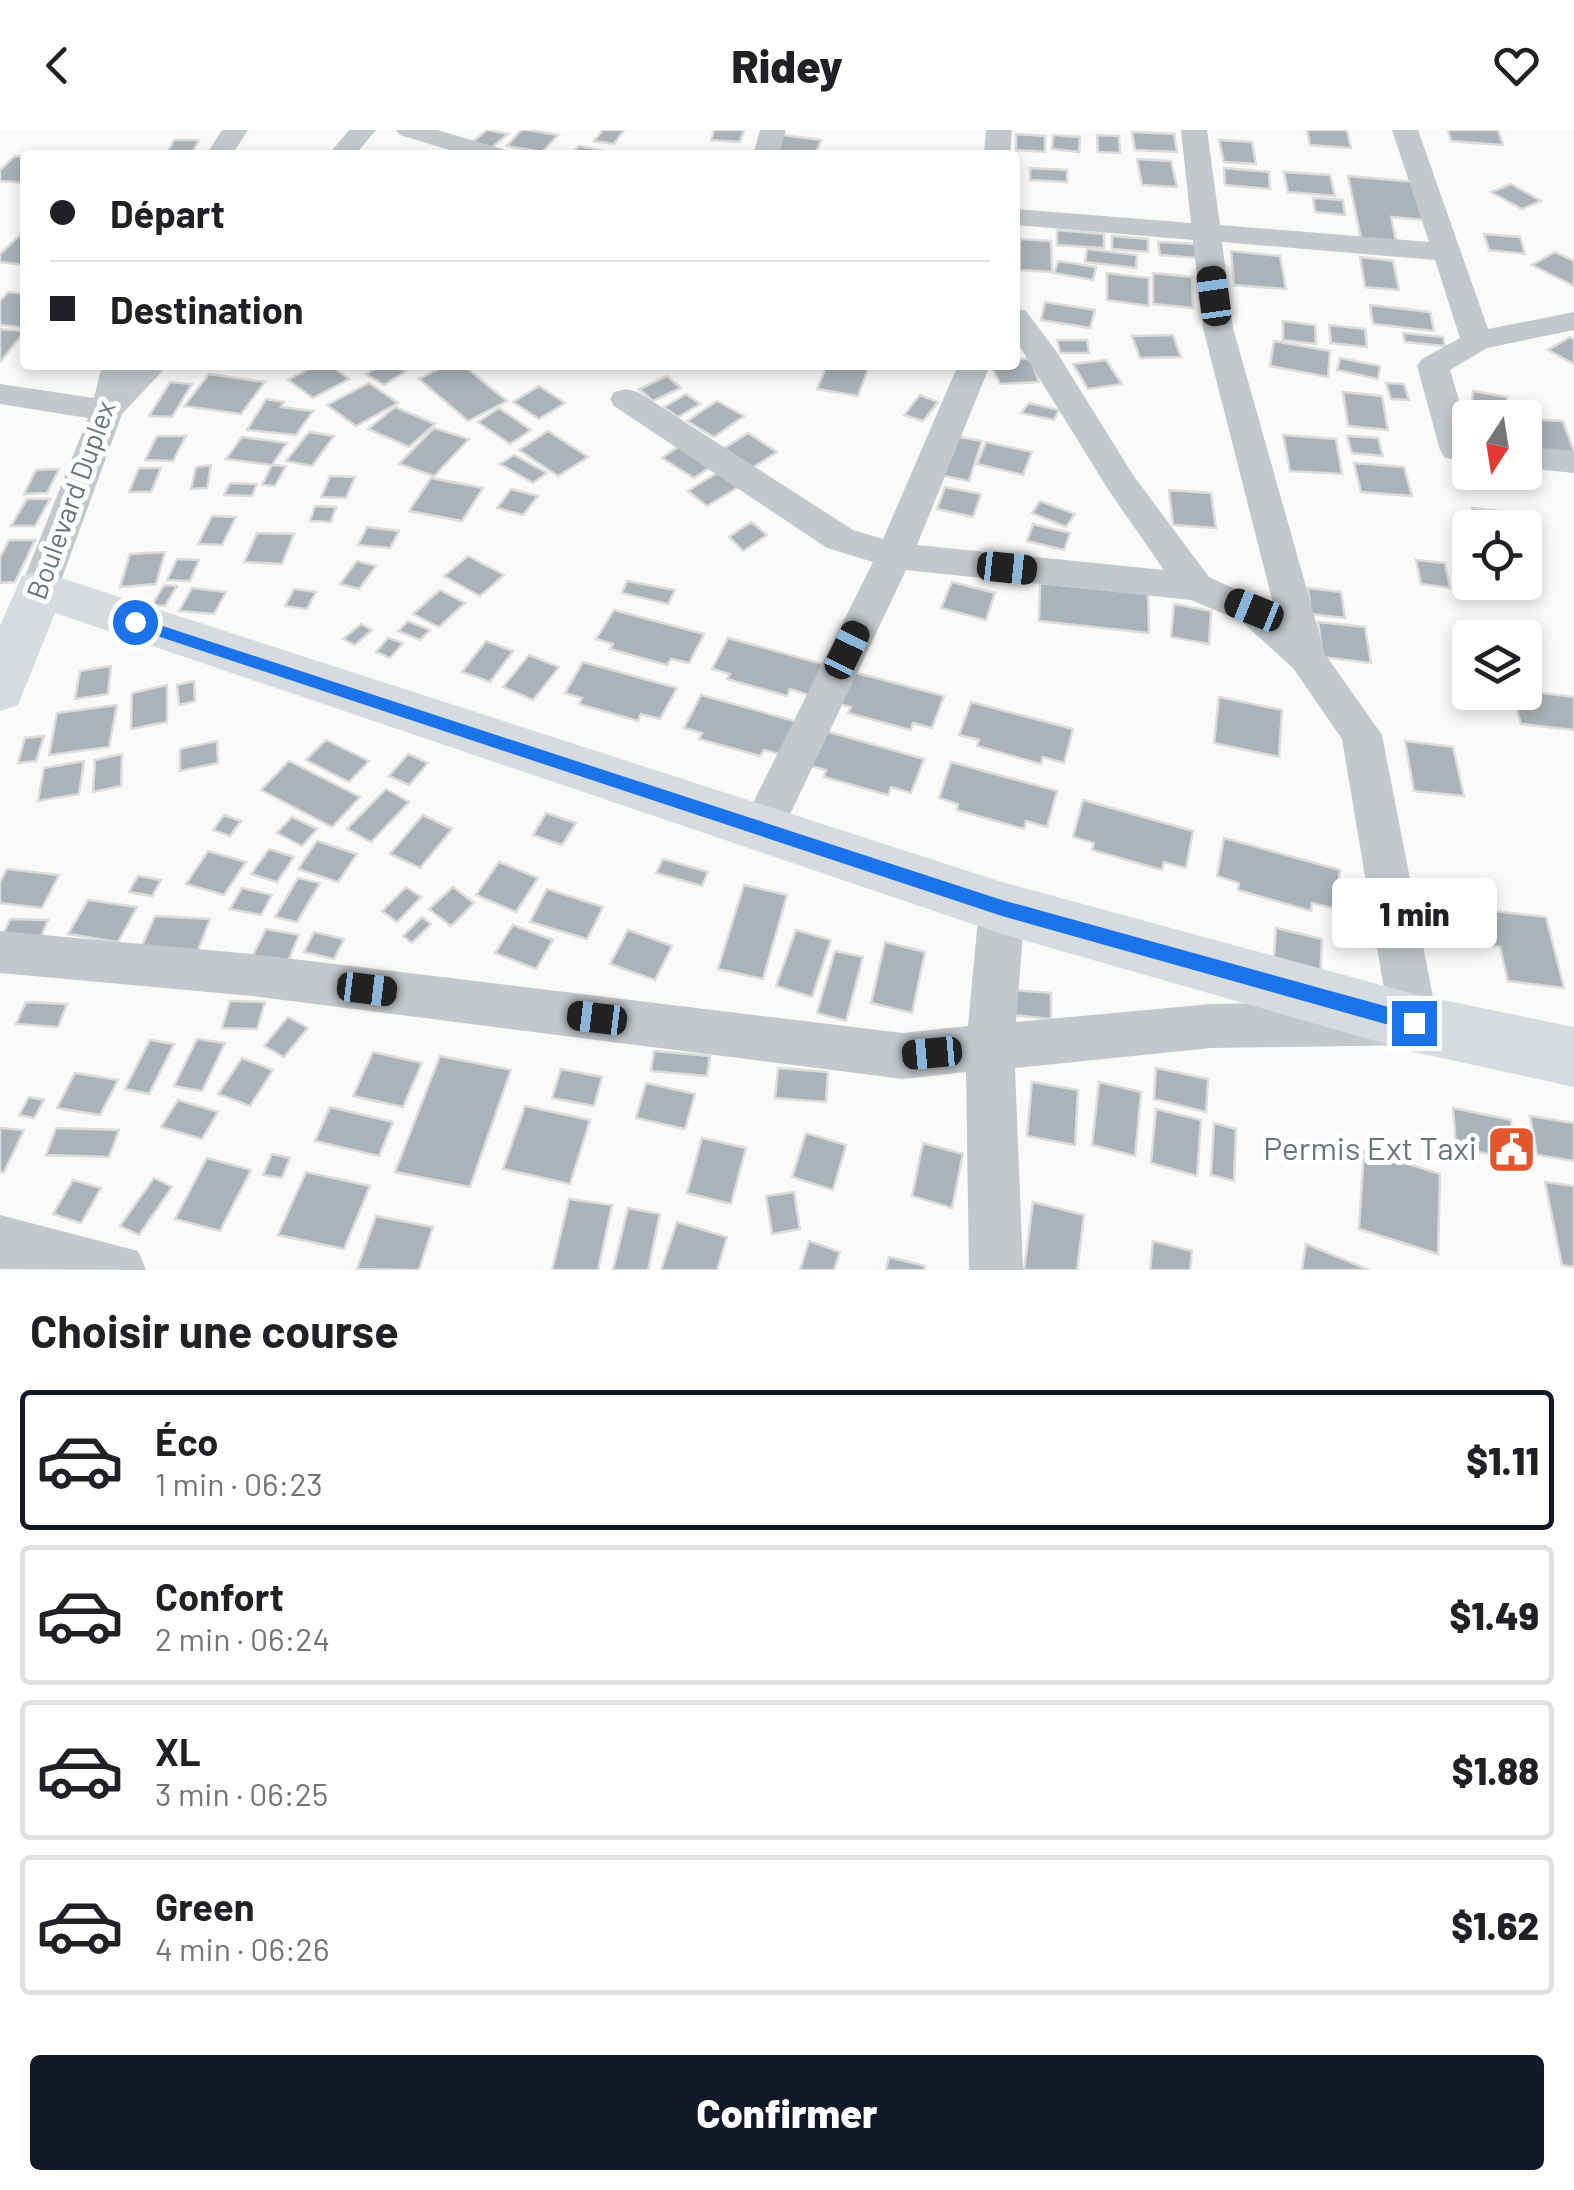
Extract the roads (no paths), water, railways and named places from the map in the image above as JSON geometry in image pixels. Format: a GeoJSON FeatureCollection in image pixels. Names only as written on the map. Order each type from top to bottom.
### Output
{"type":"FeatureCollection","features":[{"type":"Feature","properties":{"kind":"main road","name":"Boulevard Duplex"},"geometry":{"type":"LineString","coordinates":[[0,691],[38,589]]}},
{"type":"Feature","properties":{"kind":"main road"},"geometry":{"type":"LineString","coordinates":[[38,589],[1002,908],[1414,1023],[1574,1057]]}},
{"type":"Feature","properties":{"kind":"street"},"geometry":{"type":"LineString","coordinates":[[345,150],[363,130]]}},
{"type":"Feature","properties":{"kind":"street"},"geometry":{"type":"LineString","coordinates":[[409,130],[477,150]]}},
{"type":"Feature","properties":{"kind":"street"},"geometry":{"type":"LineString","coordinates":[[1194,130],[1218,328],[1307,658]]}},
{"type":"Feature","properties":{"kind":"street"},"geometry":{"type":"LineString","coordinates":[[1406,130],[1476,341]]}},
{"type":"Feature","properties":{"kind":"street"},"geometry":{"type":"LineString","coordinates":[[1020,218],[1447,252]]}},
{"type":"Feature","properties":{"kind":"street"},"geometry":{"type":"LineString","coordinates":[[1452,432],[1434,366],[1476,341],[1574,321]]}},
{"type":"Feature","properties":{"kind":"street"},"geometry":{"type":"LineString","coordinates":[[1020,324],[1046,358],[1121,483],[1196,587]]}},
{"type":"Feature","properties":{"kind":"street","name":"Boulevard Duplex"},"geometry":{"type":"LineString","coordinates":[[38,589],[107,410],[117,370]]}},
{"type":"Feature","properties":{"kind":"street"},"geometry":{"type":"LineString","coordinates":[[0,394],[107,410],[148,370]]}},
{"type":"Feature","properties":{"kind":"street"},"geometry":{"type":"LineString","coordinates":[[762,829],[894,556],[972,370]]}},
{"type":"Feature","properties":{"kind":"street"},"geometry":{"type":"LineString","coordinates":[[0,952],[252,974],[903,1056],[1210,1026],[1414,1023],[1362,735],[1307,658],[1254,610],[1196,587],[894,556],[840,539],[626,400]]}},
{"type":"Feature","properties":{"kind":"street"},"geometry":{"type":"LineString","coordinates":[[1542,459],[1574,462]]}},
{"type":"Feature","properties":{"kind":"street"},"geometry":{"type":"LineString","coordinates":[[996,1270],[990,1047],[1002,908]]}},
{"type":"Feature","properties":{"kind":"street"},"geometry":{"type":"LineString","coordinates":[[0,1242],[119,1270]]}},
{"type":"Feature","properties":{"kind":"place","name":"Permis Ext Taxi"},"geometry":{"type":"Point","coordinates":[1512,1149]}}]}
